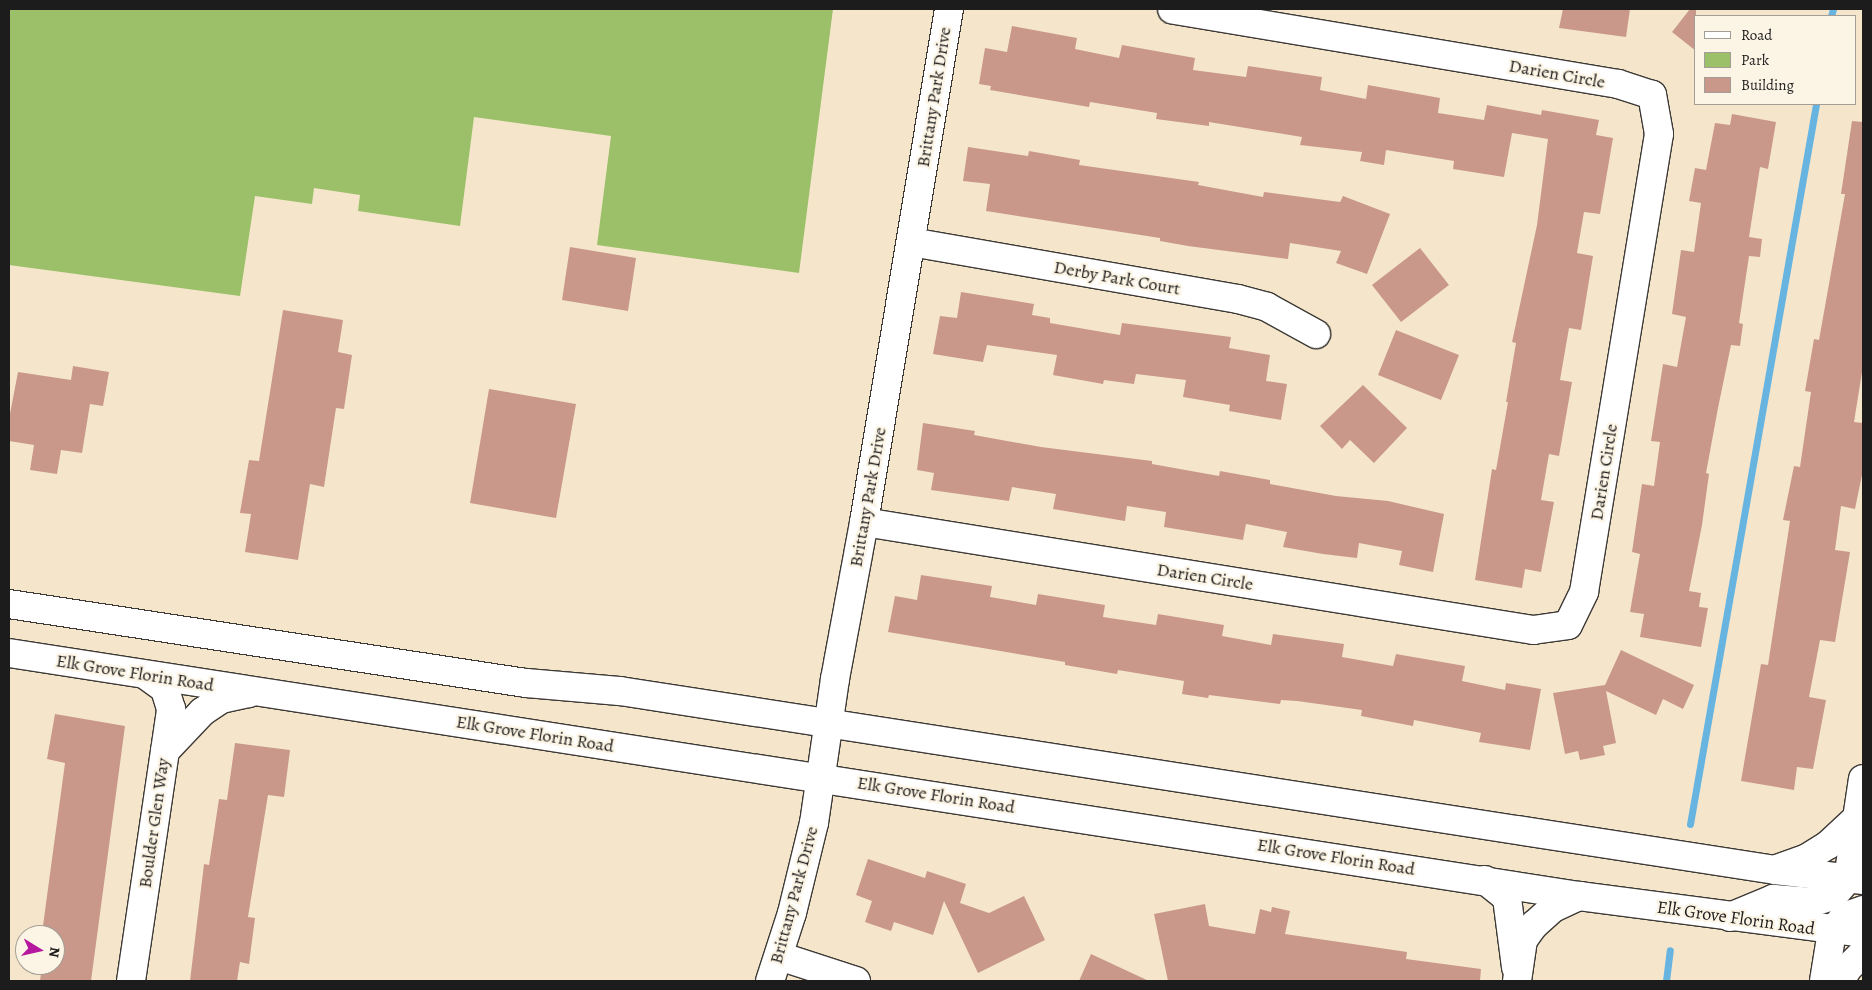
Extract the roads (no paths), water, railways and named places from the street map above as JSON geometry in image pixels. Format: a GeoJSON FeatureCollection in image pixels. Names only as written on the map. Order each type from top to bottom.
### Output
{"type":"FeatureCollection","features":[{"type":"Feature","properties":{"kind":"main road","name":"Brittany Park Drive"},"geometry":{"type":"LineString","coordinates":[[775,969],[806,859],[949,9]]}},
{"type":"Feature","properties":{"kind":"main road","name":"Darien Circle"},"geometry":{"type":"LineString","coordinates":[[864,522],[1533,630],[1568,625],[1584,592],[1658,144],[1659,134],[1652,95],[1608,83],[1172,9]]}},
{"type":"Feature","properties":{"kind":"main road","name":"Derby Park Court"},"geometry":{"type":"LineString","coordinates":[[911,242],[1238,300],[1267,307],[1316,334]]}},
{"type":"Feature","properties":{"kind":"main road"},"geometry":{"type":"LineString","coordinates":[[9,604],[509,681],[620,691],[1775,870],[1856,880]]}},
{"type":"Feature","properties":{"kind":"main road","name":"Elk Grove Florin Road"},"geometry":{"type":"LineString","coordinates":[[9,654],[820,777],[1579,896],[1863,934]]}},
{"type":"Feature","properties":{"kind":"main road","name":"Boulder Glen Way"},"geometry":{"type":"LineString","coordinates":[[131,981],[171,709],[165,689],[146,675]]}},
{"type":"Feature","properties":{"kind":"main road"},"geometry":{"type":"LineString","coordinates":[[165,751],[202,712],[221,699],[258,691]]}},
{"type":"Feature","properties":{"kind":"main road"},"geometry":{"type":"LineString","coordinates":[[1856,880],[1857,818],[1863,779]]}},
{"type":"Feature","properties":{"kind":"main road"},"geometry":{"type":"LineString","coordinates":[[1775,870],[1807,858],[1828,845],[1857,818]]}},
{"type":"Feature","properties":{"kind":"main road"},"geometry":{"type":"LineString","coordinates":[[1485,880],[1507,898],[1517,981]]}},
{"type":"Feature","properties":{"kind":"main road"},"geometry":{"type":"LineString","coordinates":[[1730,917],[1773,899],[1813,902],[1833,896],[1856,880]]}},
{"type":"Feature","properties":{"kind":"main road"},"geometry":{"type":"LineString","coordinates":[[1517,981],[1523,940],[1534,924],[1553,908],[1579,896]]}},
{"type":"Feature","properties":{"kind":"main road"},"geometry":{"type":"LineString","coordinates":[[1824,981],[1832,931],[1844,918],[1863,910]]}},
{"type":"Feature","properties":{"kind":"main road"},"geometry":{"type":"LineString","coordinates":[[1842,981],[1846,969],[1863,953]]}},
{"type":"Feature","properties":{"kind":"main road"},"geometry":{"type":"LineString","coordinates":[[775,969],[856,981]]}},
{"type":"Feature","properties":{"kind":"waterway"},"geometry":{"type":"LineString","coordinates":[[1831,15],[1833,9]]}},
{"type":"Feature","properties":{"kind":"waterway"},"geometry":{"type":"LineString","coordinates":[[1690,824],[1816,105]]}},
{"type":"Feature","properties":{"kind":"waterway"},"geometry":{"type":"LineString","coordinates":[[1666,981],[1670,950]]}}]}
